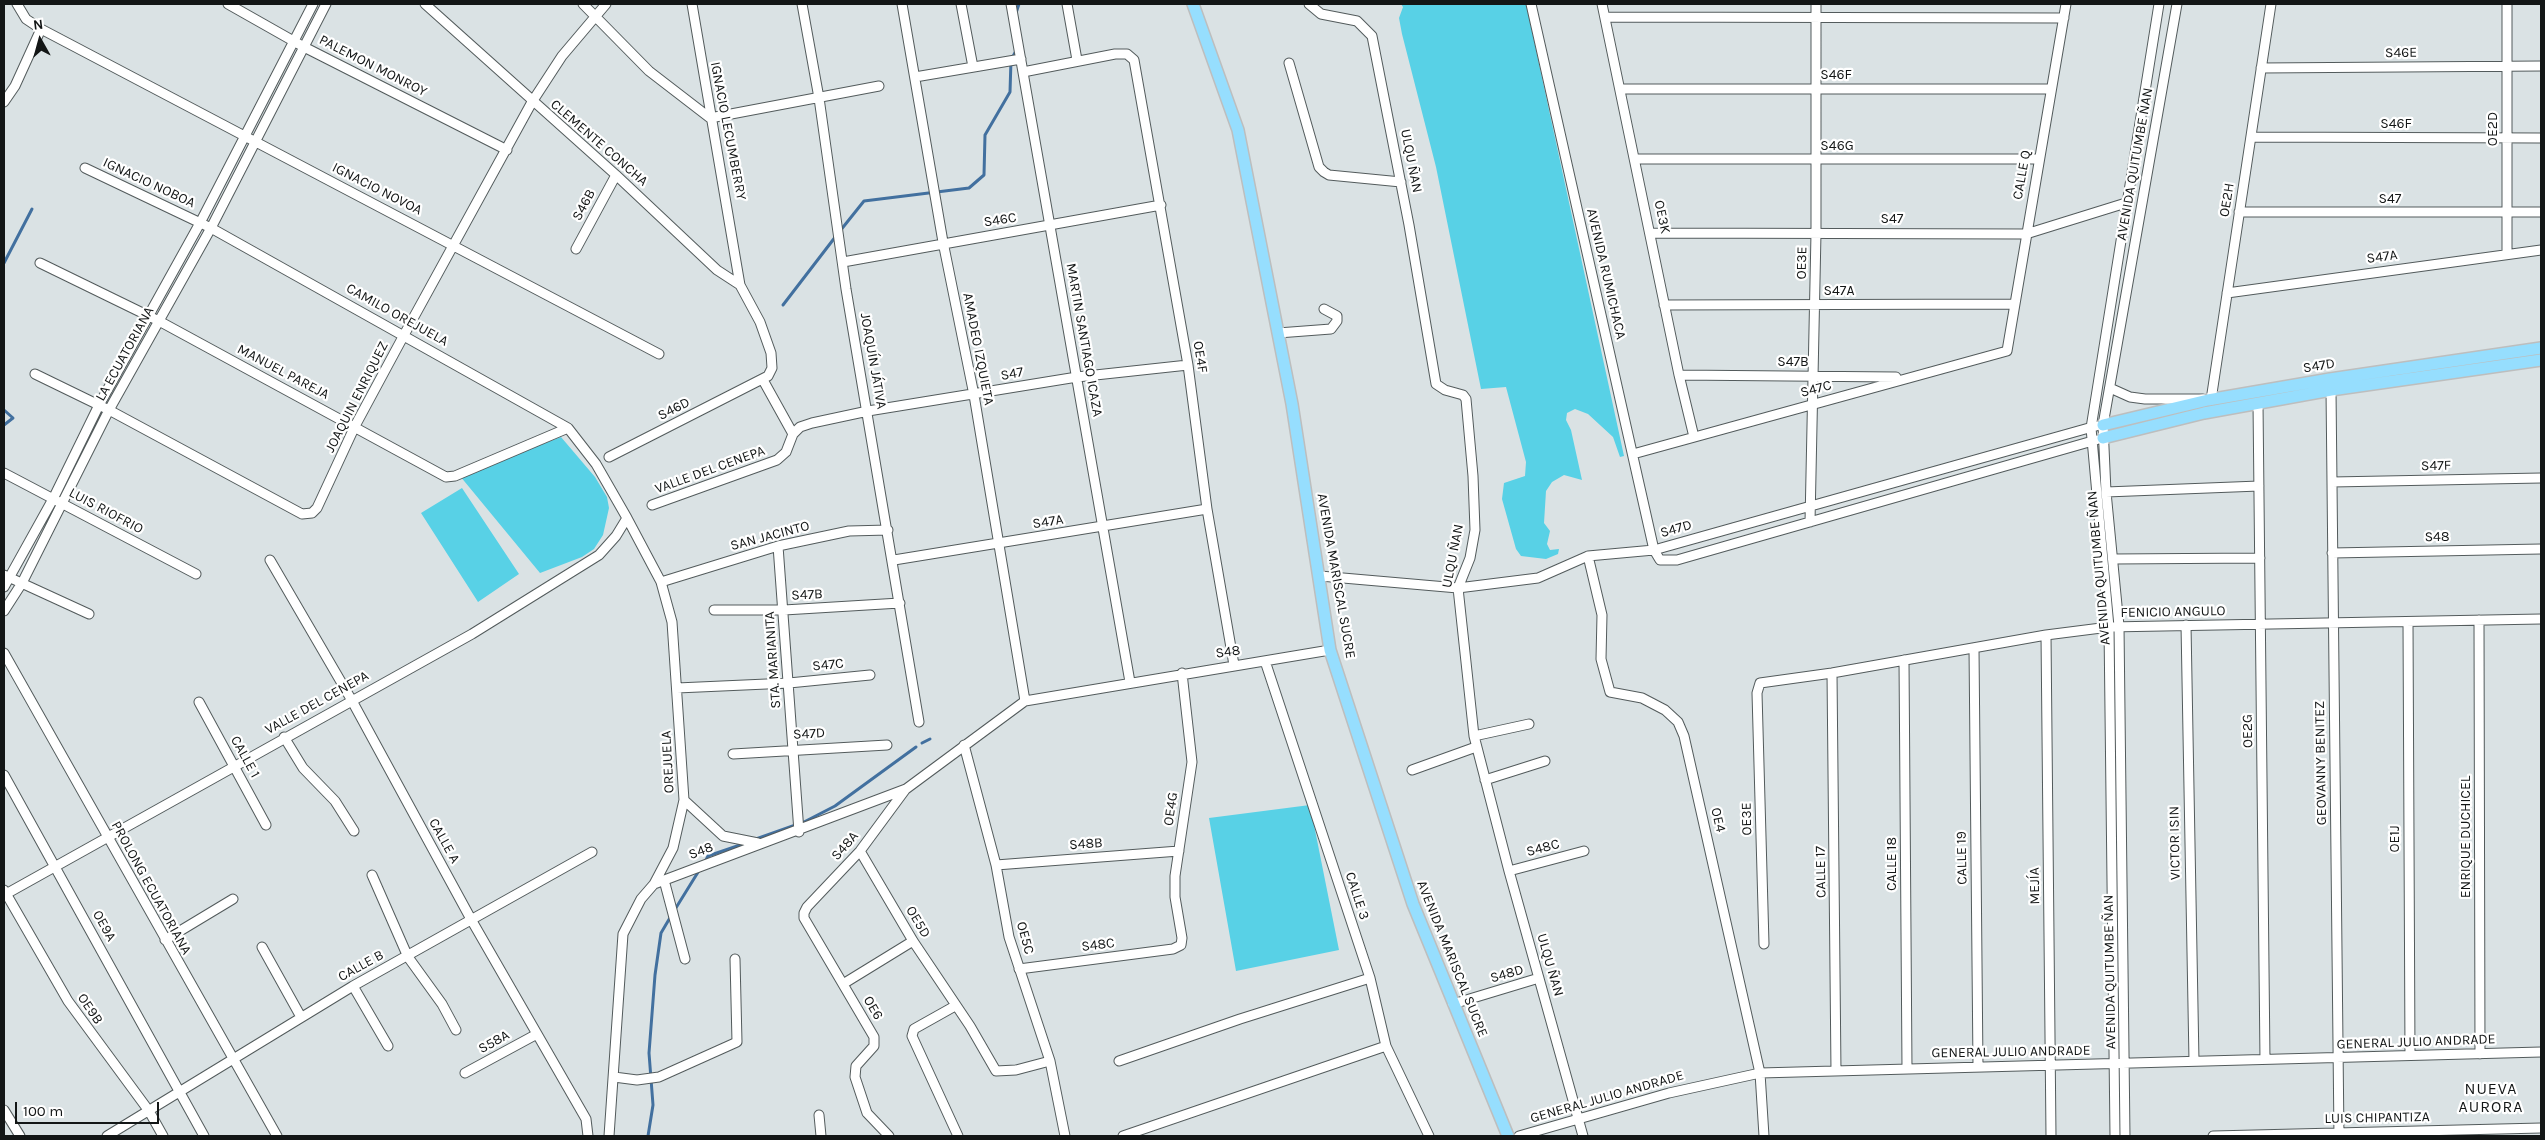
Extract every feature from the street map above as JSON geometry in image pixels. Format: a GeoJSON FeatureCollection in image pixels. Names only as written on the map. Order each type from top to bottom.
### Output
{"type":"FeatureCollection","features":[{"type":"Feature","properties":{"kind":"main road","name":"AVENIDA MARISCAL SUCRE"},"geometry":{"type":"LineString","coordinates":[[1193,4],[1238,130],[1278,334],[1320,576],[1330,650],[1413,904],[1508,1136]]}},
{"type":"Feature","properties":{"kind":"main road","name":"S47D"},"geometry":{"type":"LineString","coordinates":[[2098,440],[2204,413],[2330,390],[2386,376],[2541,348]]}},
{"type":"Feature","properties":{"kind":"main road","name":"S47D"},"geometry":{"type":"LineString","coordinates":[[2103,425],[2210,400],[2386,376],[2541,360]]}},
{"type":"Feature","properties":{"kind":"street","name":"IGNACIO NOVOA"},"geometry":{"type":"LineString","coordinates":[[17,4],[26,19],[43,31],[660,354]]}},
{"type":"Feature","properties":{"kind":"street","name":"PALEMON MONROY"},"geometry":{"type":"LineString","coordinates":[[228,4],[304,47],[507,150]]}},
{"type":"Feature","properties":{"kind":"street"},"geometry":{"type":"LineString","coordinates":[[4,588],[7,576],[53,499],[99,405],[200,223],[313,4]]}},
{"type":"Feature","properties":{"kind":"street","name":"LA ECUATORIANA"},"geometry":{"type":"LineString","coordinates":[[22,583],[109,410],[211,228],[326,4]]}},
{"type":"Feature","properties":{"kind":"street","name":"CLEMENTE CONCHA"},"geometry":{"type":"LineString","coordinates":[[425,4],[532,102],[616,175],[717,270],[740,285]]}},
{"type":"Feature","properties":{"kind":"street"},"geometry":{"type":"LineString","coordinates":[[583,4],[649,70],[710,118],[878,86]]}},
{"type":"Feature","properties":{"kind":"street","name":"JOAQUIN ENRIQUEZ"},"geometry":{"type":"LineString","coordinates":[[35,374],[109,410],[302,514],[312,513],[317,508],[356,426],[404,335],[532,102],[562,56],[606,4]]}},
{"type":"Feature","properties":{"kind":"street","name":"IGNACIO LECUMBERRY"},"geometry":{"type":"LineString","coordinates":[[692,4],[710,118],[718,144],[740,285]]}},
{"type":"Feature","properties":{"kind":"street","name":"JOAQUÍN JÁTIVA"},"geometry":{"type":"LineString","coordinates":[[802,4],[819,98],[843,262],[894,560],[919,722]]}},
{"type":"Feature","properties":{"kind":"street","name":"AMADEO IZQUIETA"},"geometry":{"type":"LineString","coordinates":[[902,4],[943,242],[974,395],[1025,701]]}},
{"type":"Feature","properties":{"kind":"street"},"geometry":{"type":"LineString","coordinates":[[961,4],[973,67]]}},
{"type":"Feature","properties":{"kind":"street","name":"MARTIN SANTIAGO ICAZA"},"geometry":{"type":"LineString","coordinates":[[1011,4],[1130,682]]}},
{"type":"Feature","properties":{"kind":"street"},"geometry":{"type":"LineString","coordinates":[[1023,72],[1077,60],[1067,4]]}},
{"type":"Feature","properties":{"kind":"street","name":"ULQU ÑAN"},"geometry":{"type":"LineString","coordinates":[[1309,4],[1321,14],[1357,21],[1372,36],[1401,182],[1436,384],[1445,390],[1462,395],[1466,405],[1473,476],[1475,530],[1470,558],[1458,588],[1474,736],[1509,871],[1579,1118],[1582,1136]]}},
{"type":"Feature","properties":{"kind":"street","name":"AVENIDA RUMICHACA"},"geometry":{"type":"LineString","coordinates":[[1531,4],[1654,550]]}},
{"type":"Feature","properties":{"kind":"street","name":"OE3K"},"geometry":{"type":"LineString","coordinates":[[1602,4],[1651,233],[1664,305],[1694,437]]}},
{"type":"Feature","properties":{"kind":"street","name":"OE3E"},"geometry":{"type":"LineString","coordinates":[[1810,522],[1814,404],[1816,233],[1816,4]]}},
{"type":"Feature","properties":{"kind":"street","name":"CALLE Q"},"geometry":{"type":"LineString","coordinates":[[2007,351],[2066,4]]}},
{"type":"Feature","properties":{"kind":"street","name":"AVENIDA QUITUMBE ÑAN"},"geometry":{"type":"LineString","coordinates":[[2126,1136],[2119,626],[2106,492],[2098,440],[2091,428],[2129,202],[2159,4]]}},
{"type":"Feature","properties":{"kind":"street","name":"AVENIDA QUITUMBE ÑAN"},"geometry":{"type":"LineString","coordinates":[[2115,1136],[2110,627],[2098,440],[2110,388],[2177,4]]}},
{"type":"Feature","properties":{"kind":"street","name":"OE2H"},"geometry":{"type":"LineString","coordinates":[[2210,400],[2271,4]]}},
{"type":"Feature","properties":{"kind":"street","name":"OE2D"},"geometry":{"type":"LineString","coordinates":[[2507,4],[2507,254]]}},
{"type":"Feature","properties":{"kind":"street"},"geometry":{"type":"LineString","coordinates":[[1605,17],[2064,18]]}},
{"type":"Feature","properties":{"kind":"street"},"geometry":{"type":"LineString","coordinates":[[4,102],[15,86],[43,31]]}},
{"type":"Feature","properties":{"kind":"street","name":"OE4F"},"geometry":{"type":"LineString","coordinates":[[1077,60],[1115,54],[1130,55],[1134,60],[1188,365],[1207,509],[1234,666]]}},
{"type":"Feature","properties":{"kind":"street"},"geometry":{"type":"LineString","coordinates":[[915,77],[1021,59]]}},
{"type":"Feature","properties":{"kind":"street"},"geometry":{"type":"LineString","coordinates":[[1289,63],[1319,167],[1330,175],[1401,182]]}},
{"type":"Feature","properties":{"kind":"street","name":"S46E"},"geometry":{"type":"LineString","coordinates":[[2261,68],[2541,66]]}},
{"type":"Feature","properties":{"kind":"street","name":"S46F"},"geometry":{"type":"LineString","coordinates":[[1621,89],[2051,89]]}},
{"type":"Feature","properties":{"kind":"street","name":"S46F"},"geometry":{"type":"LineString","coordinates":[[2251,137],[2541,138]]}},
{"type":"Feature","properties":{"kind":"street","name":"S46G"},"geometry":{"type":"LineString","coordinates":[[1635,159],[2039,159]]}},
{"type":"Feature","properties":{"kind":"street","name":"IGNACIO NOBOA"},"geometry":{"type":"LineString","coordinates":[[85,168],[200,223]]}},
{"type":"Feature","properties":{"kind":"street","name":"S46B"},"geometry":{"type":"LineString","coordinates":[[576,249],[616,175]]}},
{"type":"Feature","properties":{"kind":"street","name":"S47"},"geometry":{"type":"LineString","coordinates":[[1651,233],[2026,234],[2129,202]]}},
{"type":"Feature","properties":{"kind":"street","name":"S46C"},"geometry":{"type":"LineString","coordinates":[[843,262],[943,242],[1050,226],[1161,205]]}},
{"type":"Feature","properties":{"kind":"street","name":"S47"},"geometry":{"type":"LineString","coordinates":[[2239,212],[2541,212]]}},
{"type":"Feature","properties":{"kind":"street"},"geometry":{"type":"LineString","coordinates":[[200,223],[211,228]]}},
{"type":"Feature","properties":{"kind":"street","name":"CAMILO OREJUELA"},"geometry":{"type":"LineString","coordinates":[[211,228],[568,428]]}},
{"type":"Feature","properties":{"kind":"street","name":"S47A"},"geometry":{"type":"LineString","coordinates":[[2227,293],[2541,250]]}},
{"type":"Feature","properties":{"kind":"street","name":"MANUEL PAREJA"},"geometry":{"type":"LineString","coordinates":[[40,262],[159,321],[356,426],[446,477],[455,476],[568,428]]}},
{"type":"Feature","properties":{"kind":"street"},"geometry":{"type":"LineString","coordinates":[[740,285],[760,322],[771,353],[772,368],[768,376],[763,380],[794,434]]}},
{"type":"Feature","properties":{"kind":"street","name":"S47A"},"geometry":{"type":"LineString","coordinates":[[1664,305],[2014,304]]}},
{"type":"Feature","properties":{"kind":"street"},"geometry":{"type":"LineString","coordinates":[[1278,334],[1331,329],[1337,321],[1337,316],[1324,310]]}},
{"type":"Feature","properties":{"kind":"street","name":"S47C"},"geometry":{"type":"LineString","coordinates":[[1633,454],[1907,378],[2002,354],[2007,351]]}},
{"type":"Feature","properties":{"kind":"street","name":"S47"},"geometry":{"type":"LineString","coordinates":[[794,434],[800,427],[812,423],[868,411],[1077,377],[1188,365]]}},
{"type":"Feature","properties":{"kind":"street","name":"S47B"},"geometry":{"type":"LineString","coordinates":[[1679,375],[1907,378]]}},
{"type":"Feature","properties":{"kind":"street","name":"S46D"},"geometry":{"type":"LineString","coordinates":[[609,457],[763,380]]}},
{"type":"Feature","properties":{"kind":"street"},"geometry":{"type":"LineString","coordinates":[[2110,388],[2130,397],[2145,399],[2183,398],[2210,400]]}},
{"type":"Feature","properties":{"kind":"street","name":"GEOVANNY BENITEZ"},"geometry":{"type":"LineString","coordinates":[[2330,390],[2339,1135]]}},
{"type":"Feature","properties":{"kind":"street","name":"OE2G"},"geometry":{"type":"LineString","coordinates":[[2258,403],[2265,1059]]}},
{"type":"Feature","properties":{"kind":"street","name":"S47D"},"geometry":{"type":"LineString","coordinates":[[2098,440],[1677,560],[1660,560],[1654,550],[2103,425]]}},
{"type":"Feature","properties":{"kind":"street","name":"OREJUELA"},"geometry":{"type":"LineString","coordinates":[[568,428],[596,464],[627,518],[660,582],[672,622],[684,800],[673,848],[654,884],[641,899],[623,934],[609,1136]]}},
{"type":"Feature","properties":{"kind":"street","name":"VALLE DEL CENEPA"},"geometry":{"type":"LineString","coordinates":[[652,505],[777,460],[786,452],[794,434]]}},
{"type":"Feature","properties":{"kind":"street","name":"LUIS RIOFRIO"},"geometry":{"type":"LineString","coordinates":[[4,472],[196,574]]}},
{"type":"Feature","properties":{"kind":"street","name":"S47F"},"geometry":{"type":"LineString","coordinates":[[2332,482],[2541,478]]}},
{"type":"Feature","properties":{"kind":"street"},"geometry":{"type":"LineString","coordinates":[[2106,492],[2259,486]]}},
{"type":"Feature","properties":{"kind":"street","name":"S47A"},"geometry":{"type":"LineString","coordinates":[[894,560],[1207,509]]}},
{"type":"Feature","properties":{"kind":"street","name":"VALLE DEL CENEPA"},"geometry":{"type":"LineString","coordinates":[[5,892],[107,838],[351,699],[472,634],[599,554],[616,536],[627,518]]}},
{"type":"Feature","properties":{"kind":"street","name":"SAN JACINTO"},"geometry":{"type":"LineString","coordinates":[[660,582],[778,546],[849,531],[888,530]]}},
{"type":"Feature","properties":{"kind":"street","name":"STA. MARIANITA"},"geometry":{"type":"LineString","coordinates":[[778,546],[799,832]]}},
{"type":"Feature","properties":{"kind":"street","name":"S48"},"geometry":{"type":"LineString","coordinates":[[2332,553],[2541,549]]}},
{"type":"Feature","properties":{"kind":"street"},"geometry":{"type":"LineString","coordinates":[[1320,576],[1458,588],[1538,578],[1588,556],[1654,550]]}},
{"type":"Feature","properties":{"kind":"street","name":"OE4"},"geometry":{"type":"LineString","coordinates":[[1588,556],[1602,615],[1602,659],[1610,692],[1642,698],[1664,710],[1678,722],[1684,736],[1760,1073],[1764,1136]]}},
{"type":"Feature","properties":{"kind":"street"},"geometry":{"type":"LineString","coordinates":[[2113,559],[2260,558]]}},
{"type":"Feature","properties":{"kind":"street","name":"CALLE A"},"geometry":{"type":"LineString","coordinates":[[270,560],[351,699],[472,921],[586,1120],[588,1136]]}},
{"type":"Feature","properties":{"kind":"street"},"geometry":{"type":"LineString","coordinates":[[7,576],[89,614]]}},
{"type":"Feature","properties":{"kind":"street"},"geometry":{"type":"LineString","coordinates":[[4,611],[22,583]]}},
{"type":"Feature","properties":{"kind":"street","name":"S47B"},"geometry":{"type":"LineString","coordinates":[[714,610],[784,610],[900,603]]}},
{"type":"Feature","properties":{"kind":"street","name":"FENICIO ANGULO"},"geometry":{"type":"LineString","coordinates":[[1757,693],[1760,683],[1832,673],[2046,635],[2119,626],[2541,619]]}},
{"type":"Feature","properties":{"kind":"street","name":"ENRIQUE DUCHICEL"},"geometry":{"type":"LineString","coordinates":[[2479,620],[2480,1054]]}},
{"type":"Feature","properties":{"kind":"street","name":"OE1J"},"geometry":{"type":"LineString","coordinates":[[2408,622],[2410,1055]]}},
{"type":"Feature","properties":{"kind":"street","name":"VICTOR ISIN"},"geometry":{"type":"LineString","coordinates":[[2186,625],[2194,1061]]}},
{"type":"Feature","properties":{"kind":"street","name":"MEJÍA"},"geometry":{"type":"LineString","coordinates":[[2046,635],[2051,1136]]}},
{"type":"Feature","properties":{"kind":"street","name":"CALLE 19"},"geometry":{"type":"LineString","coordinates":[[1974,648],[1978,1066]]}},
{"type":"Feature","properties":{"kind":"street","name":"S48"},"geometry":{"type":"LineString","coordinates":[[1025,701],[1182,673],[1330,650]]}},
{"type":"Feature","properties":{"kind":"street","name":"PROLONG ECUATORIANA"},"geometry":{"type":"LineString","coordinates":[[4,653],[277,1136]]}},
{"type":"Feature","properties":{"kind":"street","name":"CALLE 18"},"geometry":{"type":"LineString","coordinates":[[1904,660],[1907,1068]]}},
{"type":"Feature","properties":{"kind":"street","name":"CALLE 3"},"geometry":{"type":"LineString","coordinates":[[1264,661],[1370,978],[1386,1046],[1429,1136]]}},
{"type":"Feature","properties":{"kind":"street","name":"OE4G"},"geometry":{"type":"LineString","coordinates":[[1179,947],[1182,938],[1175,896],[1175,883],[1192,762],[1182,673]]}},
{"type":"Feature","properties":{"kind":"street","name":"CALLE 17"},"geometry":{"type":"LineString","coordinates":[[1832,673],[1836,1071]]}},
{"type":"Feature","properties":{"kind":"street","name":"S47C"},"geometry":{"type":"LineString","coordinates":[[677,688],[789,683],[870,674]]}},
{"type":"Feature","properties":{"kind":"street","name":"OE3E"},"geometry":{"type":"LineString","coordinates":[[1757,693],[1764,944]]}},
{"type":"Feature","properties":{"kind":"street"},"geometry":{"type":"LineString","coordinates":[[906,789],[1025,701]]}},
{"type":"Feature","properties":{"kind":"street","name":"CALLE 1"},"geometry":{"type":"LineString","coordinates":[[199,702],[266,825]]}},
{"type":"Feature","properties":{"kind":"street"},"geometry":{"type":"LineString","coordinates":[[1474,736],[1529,724]]}},
{"type":"Feature","properties":{"kind":"street"},"geometry":{"type":"LineString","coordinates":[[284,737],[303,768],[335,801],[354,831]]}},
{"type":"Feature","properties":{"kind":"street","name":"S47D"},"geometry":{"type":"LineString","coordinates":[[733,754],[887,745]]}},
{"type":"Feature","properties":{"kind":"street","name":"OE5C"},"geometry":{"type":"LineString","coordinates":[[964,745],[996,865],[1007,931],[1050,1060],[1065,1136]]}},
{"type":"Feature","properties":{"kind":"street"},"geometry":{"type":"LineString","coordinates":[[1412,770],[1476,747]]}},
{"type":"Feature","properties":{"kind":"street"},"geometry":{"type":"LineString","coordinates":[[1485,780],[1545,762]]}},
{"type":"Feature","properties":{"kind":"street","name":"OE9A"},"geometry":{"type":"LineString","coordinates":[[4,775],[204,1136]]}},
{"type":"Feature","properties":{"kind":"street","name":"S48"},"geometry":{"type":"LineString","coordinates":[[654,884],[758,843],[799,832],[906,789]]}},
{"type":"Feature","properties":{"kind":"street","name":"S48A"},"geometry":{"type":"LineString","coordinates":[[804,918],[807,908],[860,851],[906,789]]}},
{"type":"Feature","properties":{"kind":"street"},"geometry":{"type":"LineString","coordinates":[[684,800],[723,836],[758,843]]}},
{"type":"Feature","properties":{"kind":"street","name":"S48B"},"geometry":{"type":"LineString","coordinates":[[996,865],[1179,850]]}},
{"type":"Feature","properties":{"kind":"street","name":"OE5D"},"geometry":{"type":"LineString","coordinates":[[860,851],[913,941],[970,1026],[996,1071],[1003,1072],[1050,1060]]}},
{"type":"Feature","properties":{"kind":"street","name":"S48C"},"geometry":{"type":"LineString","coordinates":[[1509,871],[1584,851]]}},
{"type":"Feature","properties":{"kind":"street","name":"CALLE B"},"geometry":{"type":"LineString","coordinates":[[107,1136],[353,986],[408,957],[592,852]]}},
{"type":"Feature","properties":{"kind":"street"},"geometry":{"type":"LineString","coordinates":[[372,874],[408,957],[442,1004],[456,1030]]}},
{"type":"Feature","properties":{"kind":"street"},"geometry":{"type":"LineString","coordinates":[[664,880],[685,959]]}},
{"type":"Feature","properties":{"kind":"street","name":"OE9B"},"geometry":{"type":"LineString","coordinates":[[5,892],[68,1001],[149,1111],[163,1136]]}},
{"type":"Feature","properties":{"kind":"street"},"geometry":{"type":"LineString","coordinates":[[165,940],[233,899]]}},
{"type":"Feature","properties":{"kind":"street","name":"OE6"},"geometry":{"type":"LineString","coordinates":[[804,918],[874,1041],[855,1071],[864,1107],[889,1136]]}},
{"type":"Feature","properties":{"kind":"street"},"geometry":{"type":"LineString","coordinates":[[843,984],[913,941]]}},
{"type":"Feature","properties":{"kind":"street"},"geometry":{"type":"LineString","coordinates":[[262,947],[301,1017]]}},
{"type":"Feature","properties":{"kind":"street","name":"S48C"},"geometry":{"type":"LineString","coordinates":[[1020,969],[1179,947]]}},
{"type":"Feature","properties":{"kind":"street"},"geometry":{"type":"LineString","coordinates":[[614,1077],[638,1080],[659,1077],[737,1042],[735,960]]}},
{"type":"Feature","properties":{"kind":"street"},"geometry":{"type":"LineString","coordinates":[[1120,1061],[1240,1019],[1370,978]]}},
{"type":"Feature","properties":{"kind":"street","name":"S48D"},"geometry":{"type":"LineString","coordinates":[[1453,1004],[1539,978]]}},
{"type":"Feature","properties":{"kind":"street"},"geometry":{"type":"LineString","coordinates":[[353,986],[388,1046]]}},
{"type":"Feature","properties":{"kind":"street"},"geometry":{"type":"LineString","coordinates":[[955,1006],[914,1029],[912,1036],[958,1136]]}},
{"type":"Feature","properties":{"kind":"street","name":"S58A"},"geometry":{"type":"LineString","coordinates":[[465,1073],[537,1034]]}},
{"type":"Feature","properties":{"kind":"street"},"geometry":{"type":"LineString","coordinates":[[1123,1136],[1386,1046]]}},
{"type":"Feature","properties":{"kind":"street","name":"GENERAL JULIO ANDRADE"},"geometry":{"type":"LineString","coordinates":[[1519,1136],[1669,1093],[1760,1073],[2541,1052]]}},
{"type":"Feature","properties":{"kind":"street"},"geometry":{"type":"LineString","coordinates":[[4,1110],[20,1136]]}},
{"type":"Feature","properties":{"kind":"street"},"geometry":{"type":"LineString","coordinates":[[819,1115],[821,1136]]}},
{"type":"Feature","properties":{"kind":"street","name":"LUIS CHIPANTIZA"},"geometry":{"type":"LineString","coordinates":[[2213,1136],[2339,1135],[2541,1128]]}},
{"type":"Feature","properties":{"kind":"shaded area"},"geometry":{"type":"Polygon","coordinates":[[[1401,4],[1526,4],[1624,456],[1620,457],[1613,437],[1588,414],[1575,409],[1567,413],[1566,420],[1571,430],[1582,480],[1564,475],[1552,482],[1546,491],[1544,523],[1550,531],[1547,544],[1550,550],[1559,549],[1558,554],[1546,559],[1521,556],[1516,549],[1502,499],[1504,483],[1525,476],[1526,462],[1506,387],[1481,389],[1436,167],[1402,34],[1399,18],[1403,7],[1401,4]]]}},
{"type":"Feature","properties":{"kind":"shaded area"},"geometry":{"type":"Polygon","coordinates":[[[561,437],[595,477],[607,497],[609,508],[603,535],[594,549],[582,557],[540,573],[460,476],[561,437]]]}},
{"type":"Feature","properties":{"kind":"shaded area"},"geometry":{"type":"Polygon","coordinates":[[[462,488],[519,574],[478,602],[421,513],[462,488]]]}},
{"type":"Feature","properties":{"kind":"shaded area"},"geometry":{"type":"Polygon","coordinates":[[[1310,805],[1339,950],[1236,971],[1209,818],[1310,805]]]}},
{"type":"Feature","properties":{"kind":"waterway"},"geometry":{"type":"LineString","coordinates":[[1016,13],[1019,4]]}},
{"type":"Feature","properties":{"kind":"waterway"},"geometry":{"type":"LineString","coordinates":[[840,231],[864,201],[969,188],[984,175],[985,135],[1010,92],[1011,60],[1017,49]]}},
{"type":"Feature","properties":{"kind":"waterway"},"geometry":{"type":"LineString","coordinates":[[4,263],[32,209]]}},
{"type":"Feature","properties":{"kind":"waterway"},"geometry":{"type":"LineString","coordinates":[[783,305],[836,236]]}},
{"type":"Feature","properties":{"kind":"waterway"},"geometry":{"type":"LineString","coordinates":[[4,410],[13,418],[4,425]]}},
{"type":"Feature","properties":{"kind":"waterway"},"geometry":{"type":"LineString","coordinates":[[922,743],[930,739]]}},
{"type":"Feature","properties":{"kind":"waterway"},"geometry":{"type":"LineString","coordinates":[[756,839],[804,822],[835,806],[916,747]]}},
{"type":"Feature","properties":{"kind":"waterway"},"geometry":{"type":"LineString","coordinates":[[705,862],[708,856],[746,843]]}},
{"type":"Feature","properties":{"kind":"waterway"},"geometry":{"type":"LineString","coordinates":[[674,911],[700,869]]}},
{"type":"Feature","properties":{"kind":"waterway"},"geometry":{"type":"LineString","coordinates":[[648,1136],[653,1105],[649,1053],[655,975],[661,933],[671,916]]}},
{"type":"Feature","properties":{"kind":"district","name":"NUEVA AURORA"},"geometry":{"type":"Point","coordinates":[2491,1098]}}]}
